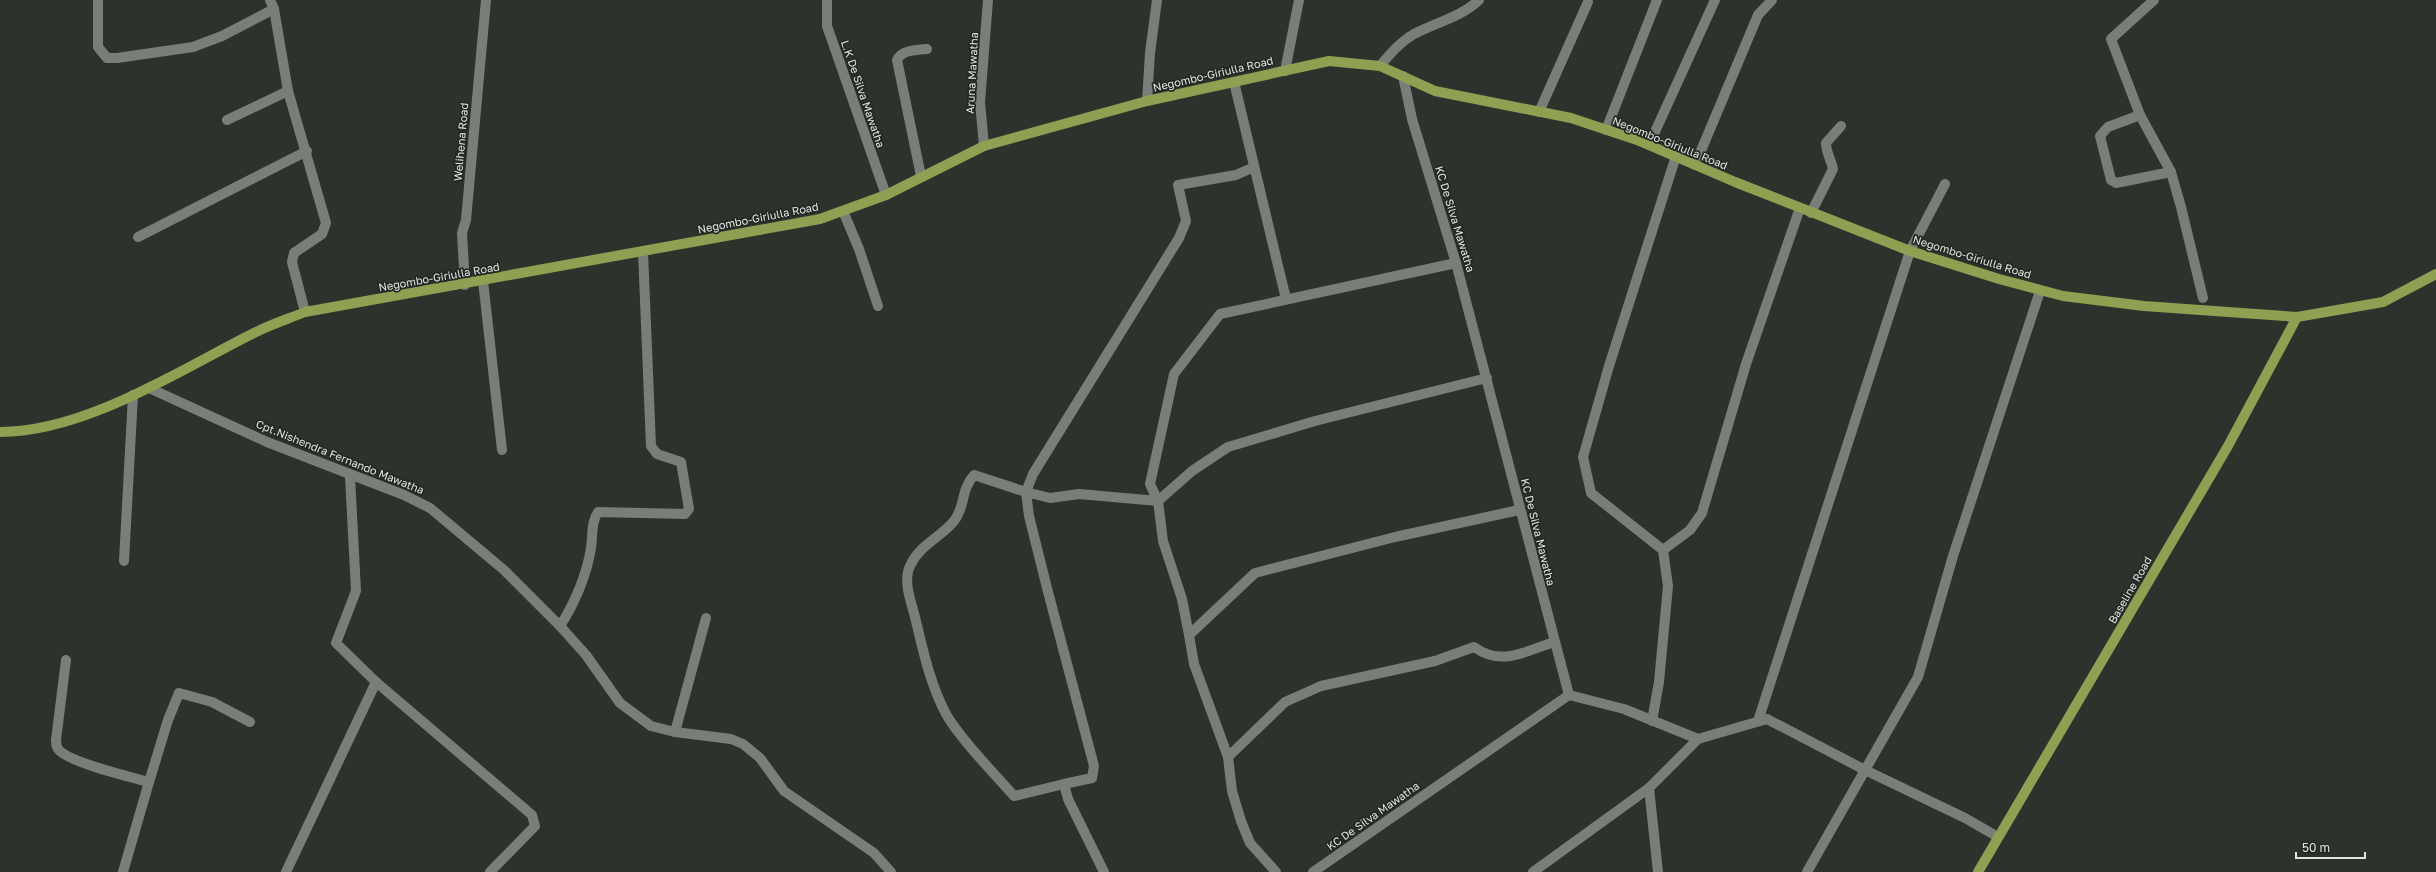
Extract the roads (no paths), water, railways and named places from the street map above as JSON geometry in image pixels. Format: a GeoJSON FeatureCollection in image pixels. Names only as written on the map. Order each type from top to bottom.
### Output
{"type":"FeatureCollection","features":[{"type":"Feature","properties":{"kind":"main road","name":"Negombo-Giriulla Road"},"geometry":{"type":"LineString","coordinates":[[0,432],[67,422],[149,388],[253,333],[305,312],[465,285],[820,219],[886,195],[921,176],[984,146],[1148,101],[1329,61],[1380,66],[1436,91],[1571,118],[1649,145],[1800,208],[1910,251],[2040,291],[2063,296],[2144,306],[2297,317],[2383,302],[2436,274]]}},
{"type":"Feature","properties":{"kind":"main road","name":"Baseline Road"},"geometry":{"type":"LineString","coordinates":[[1978,872],[2228,446],[2297,317]]}},
{"type":"Feature","properties":{"kind":"street"},"geometry":{"type":"LineString","coordinates":[[98,0],[98,47],[107,58],[117,58],[193,47],[222,36],[272,5],[288,91],[308,151],[326,223],[322,234],[294,253],[292,262],[305,312]]}},
{"type":"Feature","properties":{"kind":"street","name":"Welihena Road"},"geometry":{"type":"LineString","coordinates":[[465,285],[462,233],[466,220],[486,0]]}},
{"type":"Feature","properties":{"kind":"street","name":"L.K De Silva Mawatha"},"geometry":{"type":"LineString","coordinates":[[827,0],[827,26],[886,195]]}},
{"type":"Feature","properties":{"kind":"street","name":"Aruna Mawatha"},"geometry":{"type":"LineString","coordinates":[[984,146],[980,102],[988,0]]}},
{"type":"Feature","properties":{"kind":"street"},"geometry":{"type":"LineString","coordinates":[[1148,101],[1150,53],[1157,0]]}},
{"type":"Feature","properties":{"kind":"street"},"geometry":{"type":"LineString","coordinates":[[1285,70],[1299,0]]}},
{"type":"Feature","properties":{"kind":"street"},"geometry":{"type":"LineString","coordinates":[[1380,66],[1396,47],[1413,35],[1469,9],[1479,0]]}},
{"type":"Feature","properties":{"kind":"street"},"geometry":{"type":"LineString","coordinates":[[1606,130],[1657,0]]}},
{"type":"Feature","properties":{"kind":"street"},"geometry":{"type":"LineString","coordinates":[[1649,145],[1715,0]]}},
{"type":"Feature","properties":{"kind":"street"},"geometry":{"type":"LineString","coordinates":[[1695,165],[1758,15],[1772,0]]}},
{"type":"Feature","properties":{"kind":"street"},"geometry":{"type":"LineString","coordinates":[[2154,0],[2111,39],[2140,114],[2171,172],[2203,298]]}},
{"type":"Feature","properties":{"kind":"street"},"geometry":{"type":"LineString","coordinates":[[1539,112],[1588,2]]}},
{"type":"Feature","properties":{"kind":"street"},"geometry":{"type":"LineString","coordinates":[[921,176],[897,60],[901,54],[909,51],[927,49]]}},
{"type":"Feature","properties":{"kind":"street","name":"KC De Silva Mawatha"},"geometry":{"type":"LineString","coordinates":[[1314,872],[1569,695],[1519,510],[1456,263],[1412,119],[1403,76]]}},
{"type":"Feature","properties":{"kind":"street"},"geometry":{"type":"LineString","coordinates":[[1234,82],[1286,299]]}},
{"type":"Feature","properties":{"kind":"street"},"geometry":{"type":"LineString","coordinates":[[227,120],[288,91]]}},
{"type":"Feature","properties":{"kind":"street"},"geometry":{"type":"LineString","coordinates":[[2140,114],[2108,127],[2100,136],[2111,180],[2116,183],[2171,172]]}},
{"type":"Feature","properties":{"kind":"street"},"geometry":{"type":"LineString","coordinates":[[1811,212],[1833,168],[1832,161],[1826,151],[1826,142],[1841,126]]}},
{"type":"Feature","properties":{"kind":"street"},"geometry":{"type":"LineString","coordinates":[[138,237],[308,151]]}},
{"type":"Feature","properties":{"kind":"street"},"geometry":{"type":"LineString","coordinates":[[1652,721],[1659,682],[1668,586],[1663,550],[1591,493],[1583,457],[1609,366],[1676,156]]}},
{"type":"Feature","properties":{"kind":"street"},"geometry":{"type":"LineString","coordinates":[[1254,168],[1236,176],[1178,186],[1186,221],[1179,238],[1033,474],[1026,492],[1029,516],[1094,766],[1092,778],[1014,796],[984,763],[947,716],[933,685],[907,587],[910,564],[924,547],[954,521],[962,505],[965,485],[974,475],[1026,492],[1050,498],[1079,494],[1158,501],[1192,471],[1228,447],[1315,421],[1486,378]]}},
{"type":"Feature","properties":{"kind":"street"},"geometry":{"type":"LineString","coordinates":[[1758,722],[1910,251],[1945,184]]}},
{"type":"Feature","properties":{"kind":"street"},"geometry":{"type":"LineString","coordinates":[[1663,550],[1690,530],[1702,513],[1746,364],[1800,208]]}},
{"type":"Feature","properties":{"kind":"street"},"geometry":{"type":"LineString","coordinates":[[843,211],[878,306]]}},
{"type":"Feature","properties":{"kind":"street"},"geometry":{"type":"LineString","coordinates":[[560,626],[572,608],[591,549],[594,518],[598,512],[685,514],[689,509],[681,462],[657,454],[651,446],[643,252]]}},
{"type":"Feature","properties":{"kind":"street"},"geometry":{"type":"LineString","coordinates":[[1276,872],[1250,843],[1244,829],[1232,791],[1228,757],[1194,664],[1182,599],[1163,541],[1158,501],[1150,484],[1174,374],[1220,314],[1456,263]]}},
{"type":"Feature","properties":{"kind":"street"},"geometry":{"type":"LineString","coordinates":[[483,281],[502,450]]}},
{"type":"Feature","properties":{"kind":"street"},"geometry":{"type":"LineString","coordinates":[[1807,872],[1918,677],[1953,556],[2040,291]]}},
{"type":"Feature","properties":{"kind":"street","name":"Cpt.Nishendra Fernando Mawatha"},"geometry":{"type":"LineString","coordinates":[[149,388],[267,442],[350,476],[404,495],[430,508],[504,570],[560,626],[586,655],[620,703],[651,726],[675,732],[708,735],[743,744],[760,758],[784,791],[874,853],[891,872]]}},
{"type":"Feature","properties":{"kind":"street"},"geometry":{"type":"LineString","coordinates":[[124,561],[133,395]]}},
{"type":"Feature","properties":{"kind":"street"},"geometry":{"type":"LineString","coordinates":[[350,476],[356,591],[336,643],[376,682],[532,815],[535,826],[490,872]]}},
{"type":"Feature","properties":{"kind":"street"},"geometry":{"type":"LineString","coordinates":[[1189,635],[1256,573],[1395,537],[1519,510]]}},
{"type":"Feature","properties":{"kind":"street"},"geometry":{"type":"LineString","coordinates":[[675,732],[706,618]]}},
{"type":"Feature","properties":{"kind":"street"},"geometry":{"type":"LineString","coordinates":[[1228,757],[1285,702],[1321,686],[1435,661],[1474,647],[1482,653],[1504,658],[1554,642]]}},
{"type":"Feature","properties":{"kind":"street"},"geometry":{"type":"LineString","coordinates":[[66,660],[56,740],[58,749],[66,755],[105,770],[149,782]]}},
{"type":"Feature","properties":{"kind":"street"},"geometry":{"type":"LineString","coordinates":[[286,872],[376,682]]}},
{"type":"Feature","properties":{"kind":"street"},"geometry":{"type":"LineString","coordinates":[[123,872],[168,720],[179,693],[212,702],[250,722]]}},
{"type":"Feature","properties":{"kind":"street"},"geometry":{"type":"LineString","coordinates":[[1569,695],[1624,709],[1698,739]]}},
{"type":"Feature","properties":{"kind":"street"},"geometry":{"type":"LineString","coordinates":[[1533,872],[1649,788],[1698,739],[1767,719],[1865,770],[1965,818],[1998,837]]}},
{"type":"Feature","properties":{"kind":"street"},"geometry":{"type":"LineString","coordinates":[[1064,784],[1068,799],[1104,872]]}},
{"type":"Feature","properties":{"kind":"street"},"geometry":{"type":"LineString","coordinates":[[1649,788],[1658,872]]}}]}
